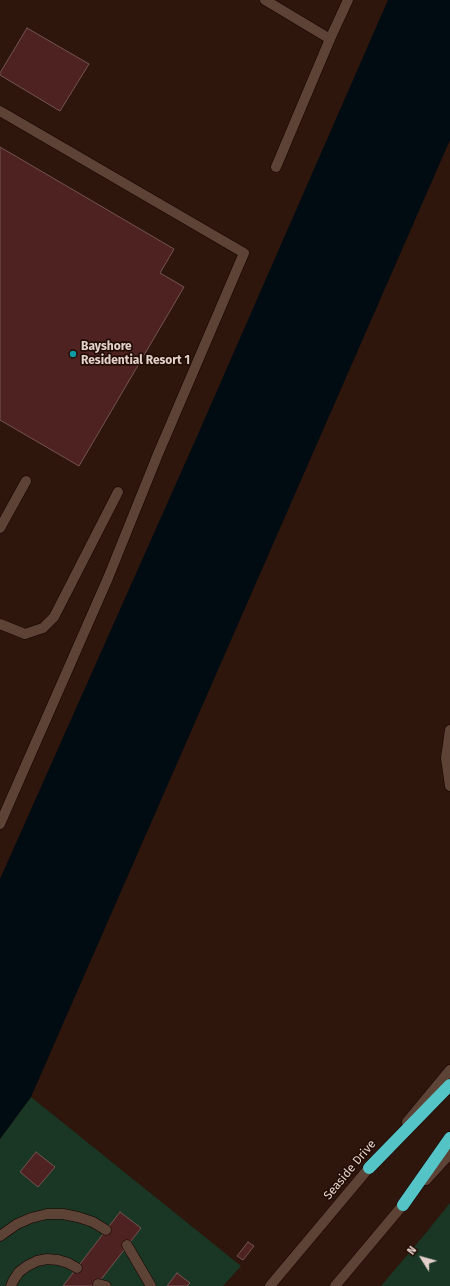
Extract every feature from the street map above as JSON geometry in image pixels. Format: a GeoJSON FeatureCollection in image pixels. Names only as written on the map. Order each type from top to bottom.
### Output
{"type":"FeatureCollection","features":[{"type":"Feature","properties":{"kind":"highway"},"geometry":{"type":"LineString","coordinates":[[369,1168],[450,1084]]}},
{"type":"Feature","properties":{"kind":"highway"},"geometry":{"type":"LineString","coordinates":[[403,1205],[450,1138]]}},
{"type":"Feature","properties":{"kind":"street"},"geometry":{"type":"LineString","coordinates":[[265,0],[330,39]]}},
{"type":"Feature","properties":{"kind":"street"},"geometry":{"type":"LineString","coordinates":[[276,167],[348,0]]}},
{"type":"Feature","properties":{"kind":"street"},"geometry":{"type":"LineString","coordinates":[[0,111],[244,254],[158,454],[108,578],[0,824]]}},
{"type":"Feature","properties":{"kind":"street"},"geometry":{"type":"LineString","coordinates":[[0,528],[26,480]]}},
{"type":"Feature","properties":{"kind":"street"},"geometry":{"type":"LineString","coordinates":[[0,624],[25,634],[43,628],[54,617],[118,492]]}},
{"type":"Feature","properties":{"kind":"street"},"geometry":{"type":"LineString","coordinates":[[450,730],[446,758],[450,786]]}},
{"type":"Feature","properties":{"kind":"street","name":"Seaside Drive"},"geometry":{"type":"LineString","coordinates":[[270,1286],[450,1070]]}},
{"type":"Feature","properties":{"kind":"street"},"geometry":{"type":"LineString","coordinates":[[335,1286],[403,1205],[450,1154]]}},
{"type":"Feature","properties":{"kind":"street"},"geometry":{"type":"LineString","coordinates":[[0,1236],[17,1224],[31,1218],[47,1214],[62,1214],[78,1217],[93,1222],[106,1230]]}},
{"type":"Feature","properties":{"kind":"street"},"geometry":{"type":"LineString","coordinates":[[127,1246],[151,1286]]}},
{"type":"Feature","properties":{"kind":"street"},"geometry":{"type":"LineString","coordinates":[[11,1286],[19,1272],[37,1261],[47,1259],[58,1260],[77,1268]]}},
{"type":"Feature","properties":{"kind":"green space"},"geometry":{"type":"Polygon","coordinates":[[[31,1097],[241,1266],[223,1286],[0,1286],[0,1139],[31,1097]]]}},
{"type":"Feature","properties":{"kind":"green space"},"geometry":{"type":"Polygon","coordinates":[[[450,1203],[450,1286],[381,1286],[425,1234],[450,1203]]]}},
{"type":"Feature","properties":{"kind":"shaded area"},"geometry":{"type":"Polygon","coordinates":[[[388,0],[450,0],[450,140],[31,1097],[0,1139],[0,879],[195,441],[388,0]]]}},
{"type":"Feature","properties":{"kind":"building"},"geometry":{"type":"Polygon","coordinates":[[[27,28],[89,64],[60,111],[0,75],[27,28]]]}},
{"type":"Feature","properties":{"kind":"building","name":"Bayshore Residential Resort 1"},"geometry":{"type":"Polygon","coordinates":[[[0,147],[174,249],[160,273],[184,287],[79,466],[0,420],[0,147]]]}},
{"type":"Feature","properties":{"kind":"building"},"geometry":{"type":"Polygon","coordinates":[[[36,1152],[55,1167],[38,1187],[20,1172],[36,1152]]]}},
{"type":"Feature","properties":{"kind":"building"},"geometry":{"type":"Polygon","coordinates":[[[120,1212],[141,1228],[96,1286],[63,1286],[120,1212]]]}},
{"type":"Feature","properties":{"kind":"building"},"geometry":{"type":"Polygon","coordinates":[[[248,1242],[254,1246],[243,1260],[237,1256],[248,1242]]]}},
{"type":"Feature","properties":{"kind":"building"},"geometry":{"type":"Polygon","coordinates":[[[177,1273],[190,1283],[187,1286],[167,1286],[177,1273]]]}},
{"type":"Feature","properties":{"kind":"place","name":"Bayshore Residential Resort 1"},"geometry":{"type":"Point","coordinates":[73,354]}}]}
